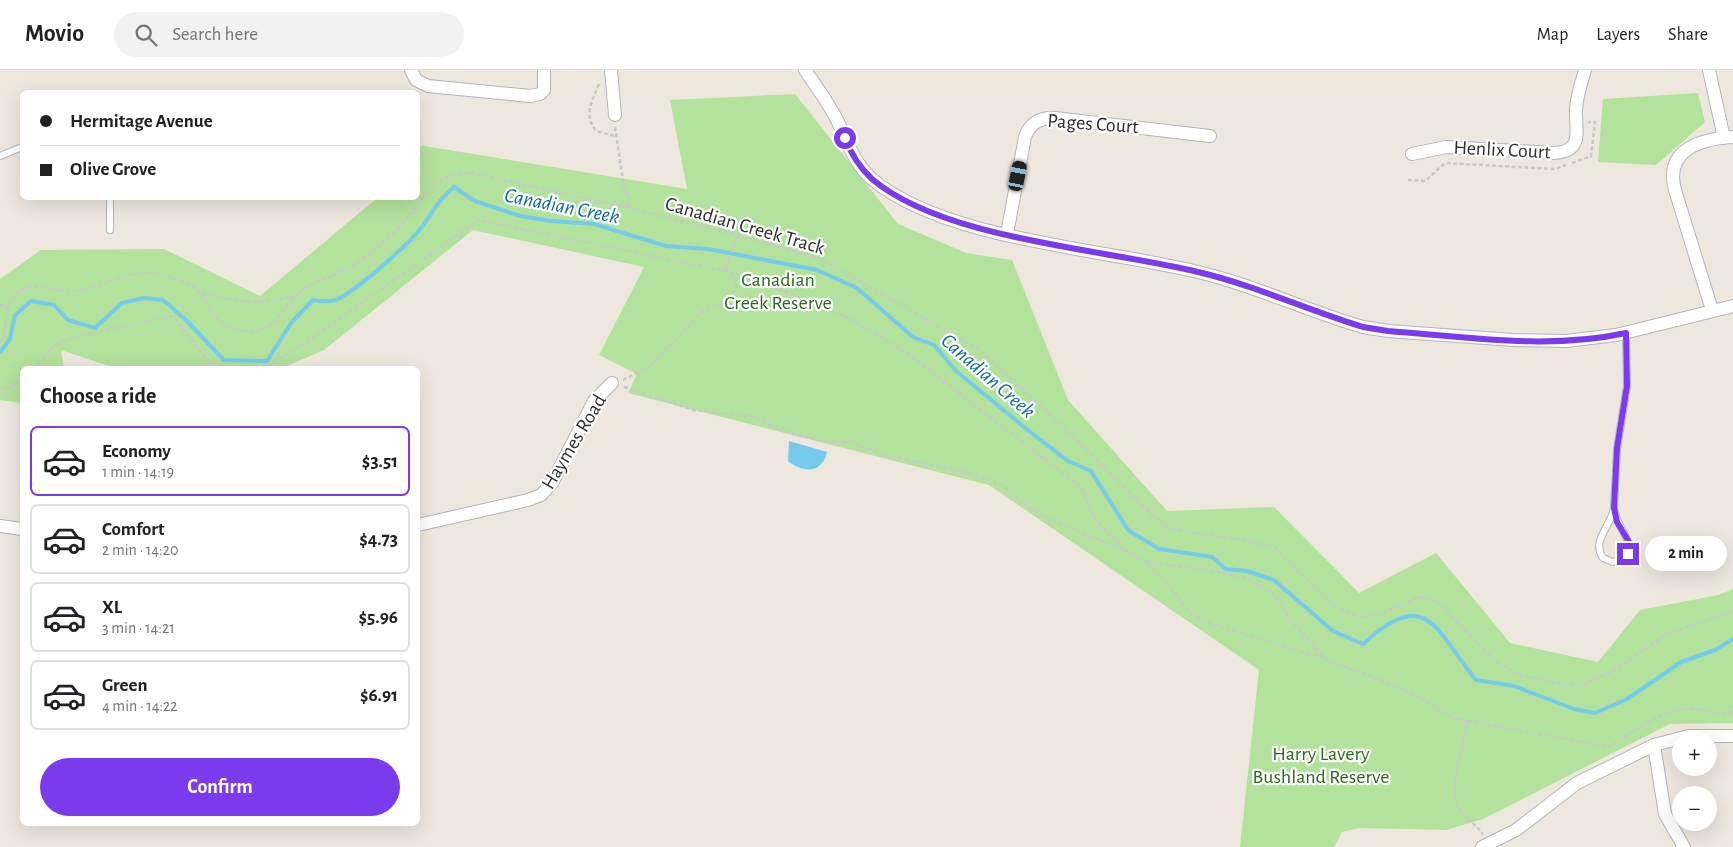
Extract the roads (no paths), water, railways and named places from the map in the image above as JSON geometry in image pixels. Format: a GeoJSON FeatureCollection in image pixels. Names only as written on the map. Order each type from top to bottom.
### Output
{"type":"FeatureCollection","features":[{"type":"Feature","properties":{"kind":"street"},"geometry":{"type":"LineString","coordinates":[[413,75],[430,86],[535,96],[544,90],[544,70]]}},
{"type":"Feature","properties":{"kind":"street"},"geometry":{"type":"LineString","coordinates":[[611,70],[615,115]]}},
{"type":"Feature","properties":{"kind":"street"},"geometry":{"type":"LineString","coordinates":[[805,70],[831,108],[857,163],[871,178],[905,200],[931,212],[1007,234],[1207,274],[1355,325],[1378,330],[1548,342],[1580,340],[1626,333],[1733,306]]}},
{"type":"Feature","properties":{"kind":"street","name":"Henlix Court"},"geometry":{"type":"LineString","coordinates":[[1412,154],[1446,147],[1553,153],[1566,151],[1573,145],[1577,134],[1576,107],[1580,81],[1585,70]]}},
{"type":"Feature","properties":{"kind":"street"},"geometry":{"type":"LineString","coordinates":[[1709,70],[1729,137],[1701,141],[1692,146],[1678,159],[1672,174],[1675,190],[1712,310]]}},
{"type":"Feature","properties":{"kind":"street","name":"Pages Court"},"geometry":{"type":"LineString","coordinates":[[1007,234],[1025,137],[1030,127],[1036,122],[1052,118],[1210,136]]}},
{"type":"Feature","properties":{"kind":"street","name":"Haymes Road"},"geometry":{"type":"LineString","coordinates":[[420,525],[541,496],[552,483],[594,401],[612,383]]}},
{"type":"Feature","properties":{"kind":"street"},"geometry":{"type":"LineString","coordinates":[[0,526],[20,529]]}},
{"type":"Feature","properties":{"kind":"street"},"geometry":{"type":"LineString","coordinates":[[1484,846],[1516,830],[1577,783],[1654,745],[1689,736],[1733,736]]}},
{"type":"Feature","properties":{"kind":"street"},"geometry":{"type":"LineString","coordinates":[[1654,745],[1666,817],[1684,847]]}},
{"type":"Feature","properties":{"kind":"lane"},"geometry":{"type":"LineString","coordinates":[[0,156],[20,148]]}},
{"type":"Feature","properties":{"kind":"lane"},"geometry":{"type":"LineString","coordinates":[[110,200],[110,230]]}},
{"type":"Feature","properties":{"kind":"lane"},"geometry":{"type":"LineString","coordinates":[[1614,508],[1617,522],[1629,542],[1630,549],[1623,559],[1613,562],[1601,556],[1598,545],[1609,525],[1614,508],[1617,448],[1627,386],[1626,333]]}},
{"type":"Feature","properties":{"kind":"water"},"geometry":{"type":"Polygon","coordinates":[[[789,441],[827,452],[825,459],[816,468],[811,469],[800,468],[794,465],[788,461],[789,441]]]}},
{"type":"Feature","properties":{"kind":"waterway","name":"Canadian Creek"},"geometry":{"type":"LineString","coordinates":[[0,352],[10,339],[15,315],[31,301],[54,305],[68,320],[95,328],[122,303],[144,298],[163,300],[185,319],[224,360],[267,361],[291,323],[313,300],[336,300],[368,278],[414,236],[439,202],[454,187],[475,201],[520,216],[552,221],[594,224],[666,246],[708,249],[817,270],[857,288],[913,337],[934,345],[956,371],[1029,431],[1068,461],[1091,471],[1128,530],[1159,549],[1212,557],[1226,569],[1247,571],[1274,580],[1333,631],[1363,644],[1385,626],[1402,618],[1417,616],[1429,622],[1440,632],[1476,680],[1514,686],[1574,709],[1595,713],[1627,699],[1681,662],[1715,650],[1733,639]]}},
{"type":"Feature","properties":{"kind":"park label","name":"Canadian Creek Reserve"},"geometry":{"type":"Point","coordinates":[778,292]}},
{"type":"Feature","properties":{"kind":"park label","name":"Harry Lavery Bushland Reserve"},"geometry":{"type":"Point","coordinates":[1321,766]}}]}
